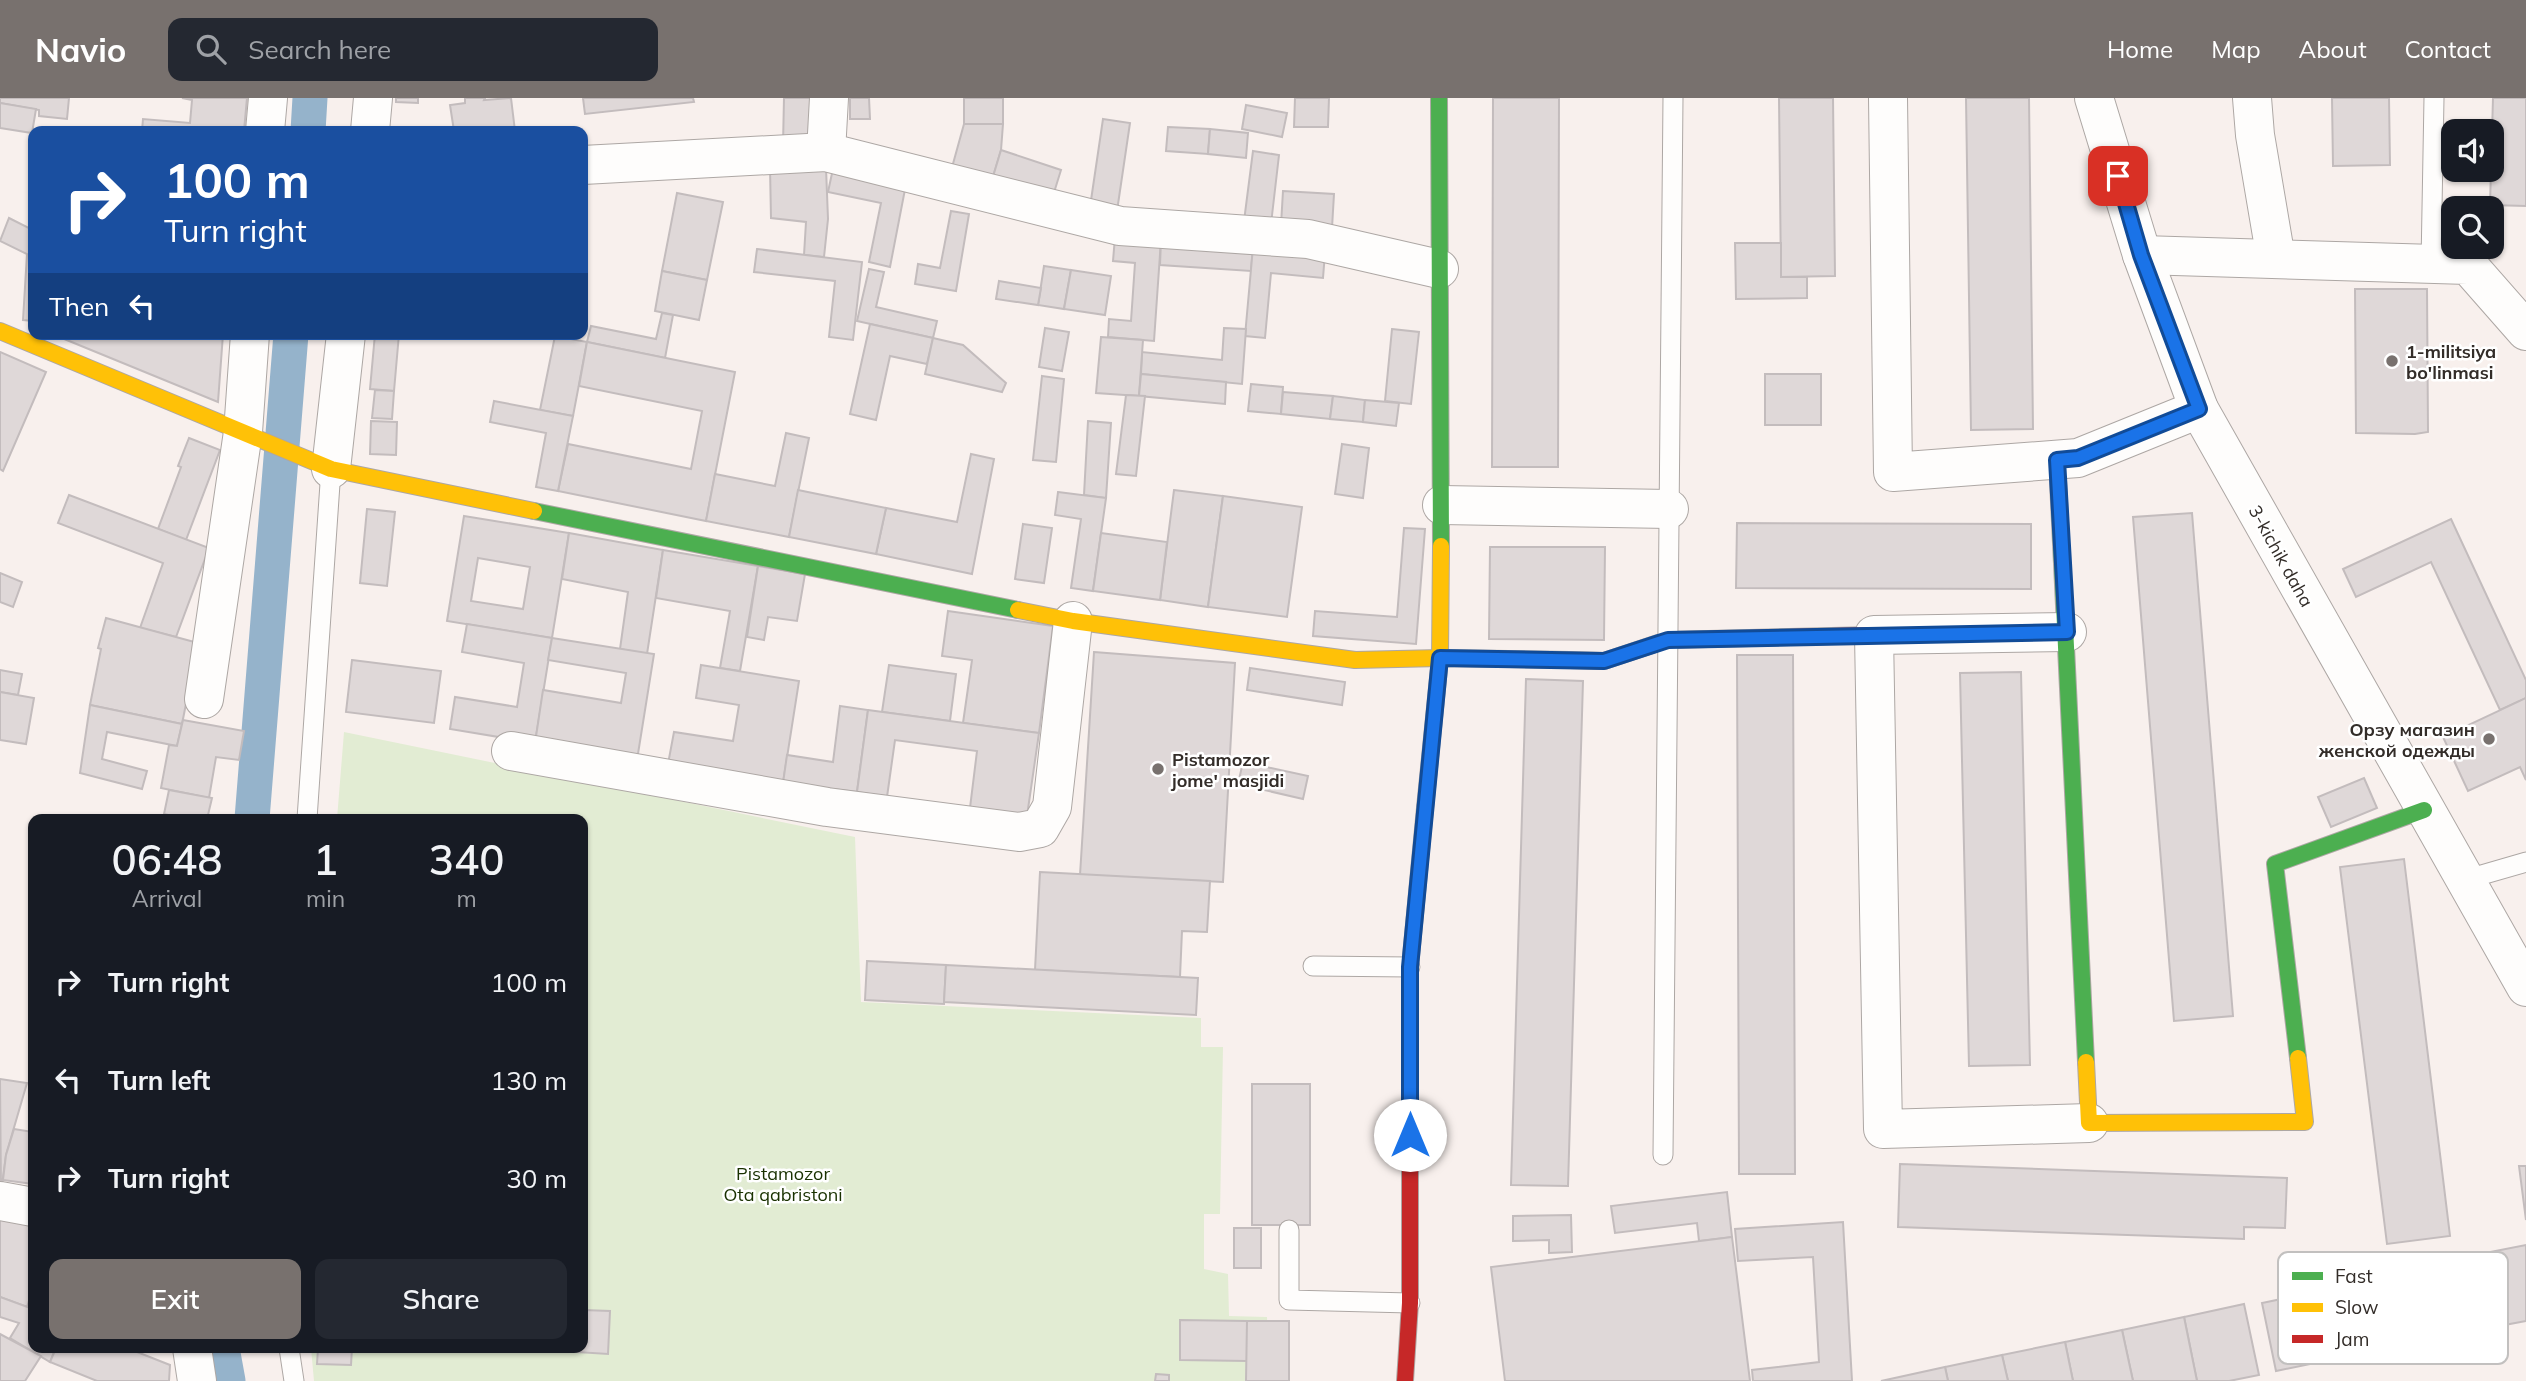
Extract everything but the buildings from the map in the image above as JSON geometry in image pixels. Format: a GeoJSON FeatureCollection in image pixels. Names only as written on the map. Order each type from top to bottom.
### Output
{"type":"FeatureCollection","features":[{"type":"Feature","properties":{"kind":"street"},"geometry":{"type":"LineString","coordinates":[[265,126],[268,98]]}},
{"type":"Feature","properties":{"kind":"street"},"geometry":{"type":"LineString","coordinates":[[370,126],[373,98]]}},
{"type":"Feature","properties":{"kind":"street"},"geometry":{"type":"LineString","coordinates":[[826,152],[829,98]]}},
{"type":"Feature","properties":{"kind":"street"},"geometry":{"type":"LineString","coordinates":[[1405,1381],[1410,1303],[1410,967],[1440,658],[1442,505],[1438,270],[1439,98]]}},
{"type":"Feature","properties":{"kind":"street"},"geometry":{"type":"LineString","coordinates":[[1888,98],[1893,472],[2078,458],[2199,409]]}},
{"type":"Feature","properties":{"kind":"street","name":"3-kichik daha"},"geometry":{"type":"LineString","coordinates":[[2094,98],[2141,255],[2199,409],[2526,987]]}},
{"type":"Feature","properties":{"kind":"street"},"geometry":{"type":"LineString","coordinates":[[2252,98],[2255,135],[2276,259]]}},
{"type":"Feature","properties":{"kind":"street"},"geometry":{"type":"LineString","coordinates":[[588,165],[826,152],[1120,226],[1308,239],[1438,270]]}},
{"type":"Feature","properties":{"kind":"street"},"geometry":{"type":"LineString","coordinates":[[2141,255],[2468,265],[2526,331]]}},
{"type":"Feature","properties":{"kind":"street"},"geometry":{"type":"LineString","coordinates":[[0,331],[331,468],[1073,621],[1355,660],[1440,658],[1604,661],[1668,640],[2067,632]]}},
{"type":"Feature","properties":{"kind":"street"},"geometry":{"type":"LineString","coordinates":[[204,699],[243,432],[250,340]]}},
{"type":"Feature","properties":{"kind":"street"},"geometry":{"type":"LineString","coordinates":[[331,468],[345,340]]}},
{"type":"Feature","properties":{"kind":"street"},"geometry":{"type":"LineString","coordinates":[[2057,460],[2090,1123]]}},
{"type":"Feature","properties":{"kind":"street"},"geometry":{"type":"LineString","coordinates":[[1442,505],[1669,509]]}},
{"type":"Feature","properties":{"kind":"street"},"geometry":{"type":"LineString","coordinates":[[511,751],[827,807],[1019,832],[1040,828],[1052,807],[1073,621]]}},
{"type":"Feature","properties":{"kind":"street"},"geometry":{"type":"LineString","coordinates":[[1874,635],[1883,1129],[2090,1123],[2305,1122],[2275,864],[2424,810]]}},
{"type":"Feature","properties":{"kind":"street"},"geometry":{"type":"LineString","coordinates":[[0,1201],[28,1206]]}},
{"type":"Feature","properties":{"kind":"street"},"geometry":{"type":"LineString","coordinates":[[193,1353],[197,1381]]}},
{"type":"Feature","properties":{"kind":"lane"},"geometry":{"type":"LineString","coordinates":[[1663,1155],[1673,98]]}},
{"type":"Feature","properties":{"kind":"lane"},"geometry":{"type":"LineString","coordinates":[[2431,264],[2434,98]]}},
{"type":"Feature","properties":{"kind":"lane"},"geometry":{"type":"LineString","coordinates":[[307,814],[331,468]]}},
{"type":"Feature","properties":{"kind":"lane"},"geometry":{"type":"LineString","coordinates":[[2464,880],[2526,862]]}},
{"type":"Feature","properties":{"kind":"lane"},"geometry":{"type":"LineString","coordinates":[[1313,966],[1410,967]]}},
{"type":"Feature","properties":{"kind":"lane"},"geometry":{"type":"LineString","coordinates":[[1289,1230],[1289,1300],[1410,1303]]}},
{"type":"Feature","properties":{"kind":"lane"},"geometry":{"type":"LineString","coordinates":[[290,1353],[294,1381]]}},
{"type":"Feature","properties":{"kind":"green space","name":"Pistamozor Ota qabristoni"},"geometry":{"type":"Polygon","coordinates":[[[344,732],[855,837],[861,1002],[1201,1018],[1201,1047],[1223,1047],[1220,1214],[1204,1214],[1204,1269],[1228,1274],[1229,1316],[1267,1317],[1269,1381],[314,1381],[311,1353],[588,1353],[588,814],[337,814],[344,732]]]}},
{"type":"Feature","properties":{"kind":"waterway"},"geometry":{"type":"LineString","coordinates":[[308,126],[310,98]]}},
{"type":"Feature","properties":{"kind":"waterway"},"geometry":{"type":"LineString","coordinates":[[252,814],[291,340]]}},
{"type":"Feature","properties":{"kind":"waterway"},"geometry":{"type":"LineString","coordinates":[[223,1353],[228,1381]]}},
{"type":"Feature","properties":{"kind":"traffic: fast"},"geometry":{"type":"LineString","coordinates":[[1439,98],[1441,546]]}},
{"type":"Feature","properties":{"kind":"traffic: fast"},"geometry":{"type":"LineString","coordinates":[[2057,460],[2086,1062]]}},
{"type":"Feature","properties":{"kind":"traffic: fast"},"geometry":{"type":"LineString","coordinates":[[534,511],[1018,610]]}},
{"type":"Feature","properties":{"kind":"traffic: fast"},"geometry":{"type":"LineString","coordinates":[[1410,1149],[1410,967],[1425,808]]}},
{"type":"Feature","properties":{"kind":"traffic: fast"},"geometry":{"type":"LineString","coordinates":[[2298,1058],[2275,864],[2424,810]]}},
{"type":"Feature","properties":{"kind":"traffic: slow"},"geometry":{"type":"LineString","coordinates":[[0,331],[331,469],[534,511]]}},
{"type":"Feature","properties":{"kind":"traffic: slow"},"geometry":{"type":"LineString","coordinates":[[1425,808],[1440,658],[1441,546]]}},
{"type":"Feature","properties":{"kind":"traffic: slow"},"geometry":{"type":"LineString","coordinates":[[1018,610],[1073,621],[1355,660],[1570,660]]}},
{"type":"Feature","properties":{"kind":"traffic: slow"},"geometry":{"type":"LineString","coordinates":[[2086,1062],[2089,1123],[2305,1122],[2298,1058]]}},
{"type":"Feature","properties":{"kind":"traffic: jam"},"geometry":{"type":"LineString","coordinates":[[1570,660],[1604,661],[1667,640],[1874,635]]}},
{"type":"Feature","properties":{"kind":"traffic: jam"},"geometry":{"type":"LineString","coordinates":[[1405,1381],[1410,1303],[1410,1149]]}},
{"type":"Feature","properties":{"kind":"place","name":"1-militsiya bo'linmasi"},"geometry":{"type":"Point","coordinates":[2392,361]}},
{"type":"Feature","properties":{"kind":"place","name":"Орзу магазин женской одежды"},"geometry":{"type":"Point","coordinates":[2489,739]}},
{"type":"Feature","properties":{"kind":"place","name":"Pistamozor jome' masjidi"},"geometry":{"type":"Point","coordinates":[1158,769]}},
{"type":"Feature","properties":{"kind":"route"},"geometry":{"type":"LineString","coordinates":[[1410,1135],[1410,967],[1440,658],[1604,661],[1668,640],[2067,632],[2057,460],[2078,458],[2199,409],[2141,255],[2118,176]]}}]}
